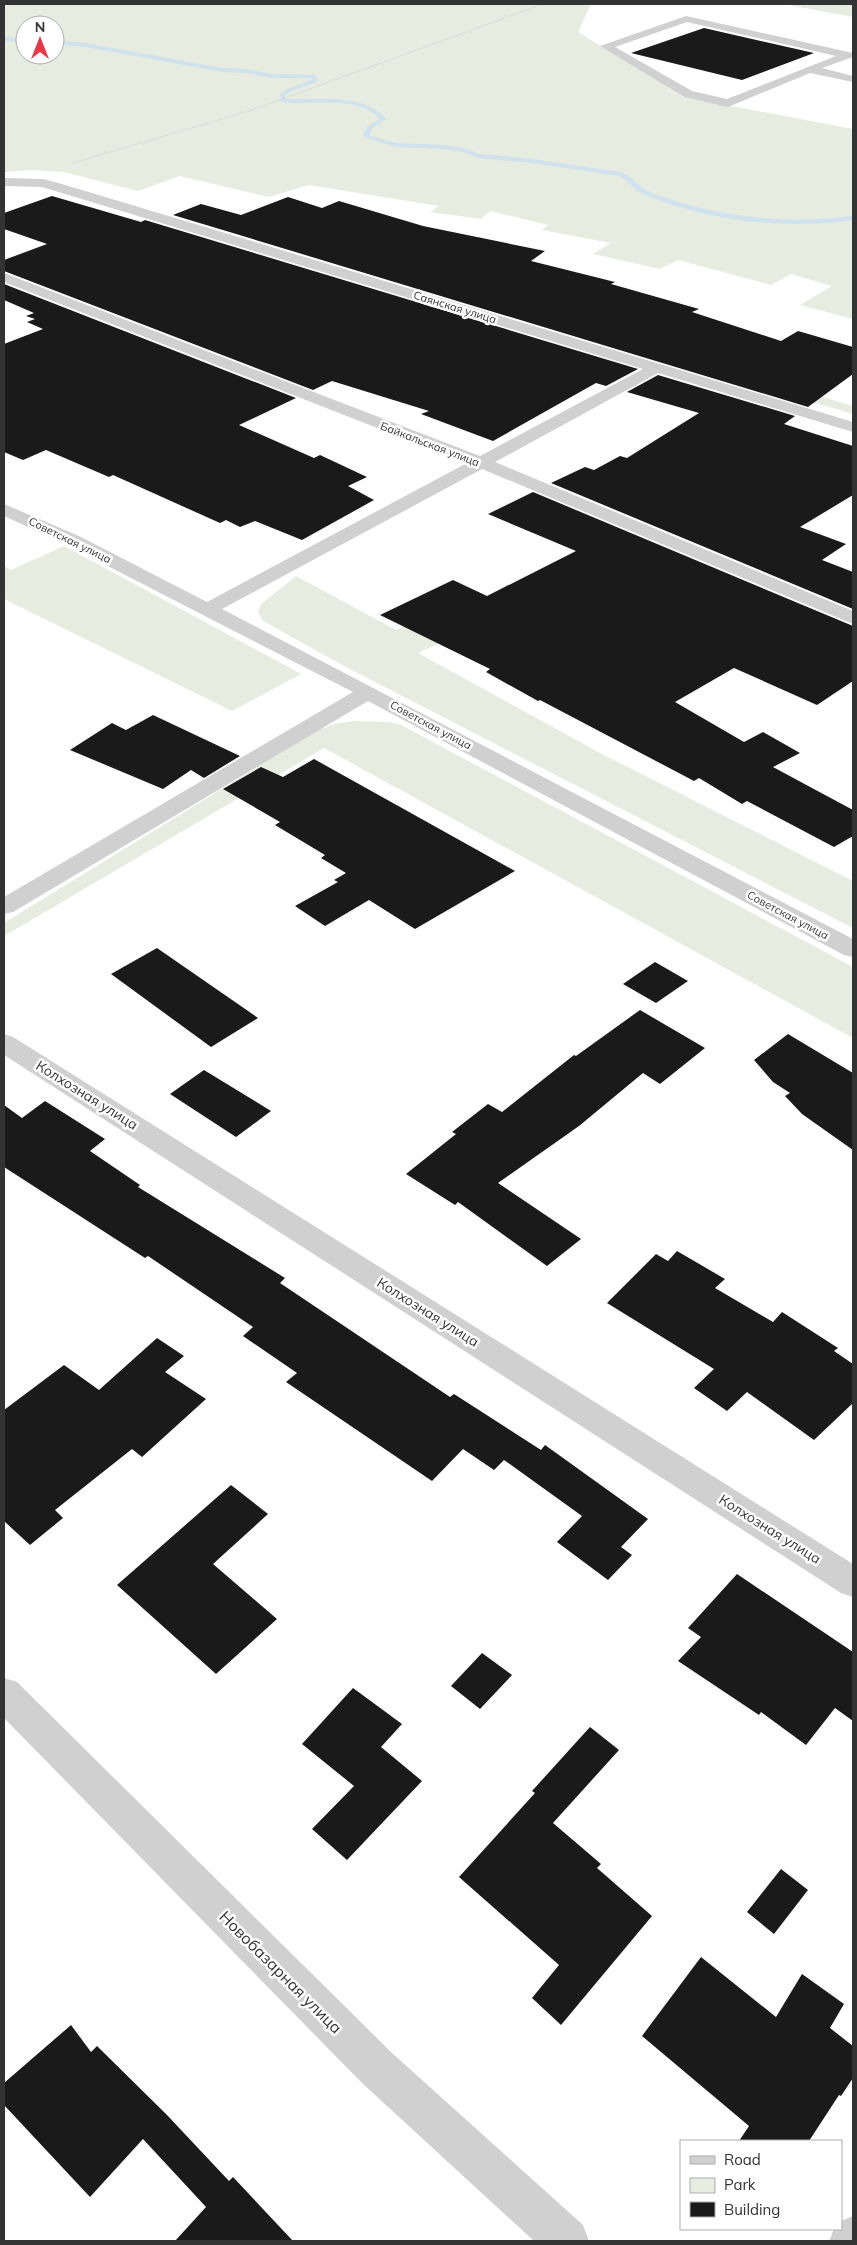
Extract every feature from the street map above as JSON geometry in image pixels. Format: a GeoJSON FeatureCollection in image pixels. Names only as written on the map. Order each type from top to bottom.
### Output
{"type":"FeatureCollection","features":[{"type":"Feature","properties":{"kind":"street"},"geometry":{"type":"LineString","coordinates":[[686,19],[849,55],[809,69],[728,103],[688,94],[606,46],[686,19]]}},
{"type":"Feature","properties":{"kind":"street"},"geometry":{"type":"LineString","coordinates":[[830,51],[853,42]]}},
{"type":"Feature","properties":{"kind":"street"},"geometry":{"type":"LineString","coordinates":[[809,69],[853,79]]}},
{"type":"Feature","properties":{"kind":"street","name":"Саянская улица"},"geometry":{"type":"LineString","coordinates":[[10,181],[57,187],[853,427]]}},
{"type":"Feature","properties":{"kind":"street","name":"Байкальская улица"},"geometry":{"type":"LineString","coordinates":[[4,277],[480,463],[853,618]]}},
{"type":"Feature","properties":{"kind":"street"},"geometry":{"type":"LineString","coordinates":[[208,609],[656,368]]}},
{"type":"Feature","properties":{"kind":"street","name":"Советская улица"},"geometry":{"type":"LineString","coordinates":[[4,509],[72,540],[208,609],[853,949]]}},
{"type":"Feature","properties":{"kind":"street"},"geometry":{"type":"LineString","coordinates":[[4,907],[368,692]]}},
{"type":"Feature","properties":{"kind":"street","name":"Колхозная улица"},"geometry":{"type":"LineString","coordinates":[[4,1043],[853,1582]]}},
{"type":"Feature","properties":{"kind":"street","name":"Новобазарная улица"},"geometry":{"type":"LineString","coordinates":[[4,1694],[377,2068],[568,2241]]}},
{"type":"Feature","properties":{"kind":"path"},"geometry":{"type":"LineString","coordinates":[[10,181],[249,111],[543,4]]}},
{"type":"Feature","properties":{"kind":"green space"},"geometry":{"type":"Polygon","coordinates":[[[4,4],[591,4],[578,32],[683,97],[853,129],[853,319],[800,305],[832,286],[791,274],[771,285],[678,260],[660,269],[593,254],[611,243],[542,230],[548,225],[490,211],[481,219],[430,212],[439,206],[309,185],[269,197],[180,176],[138,191],[64,172],[32,170],[4,172],[4,4]]]}},
{"type":"Feature","properties":{"kind":"green space"},"geometry":{"type":"Polygon","coordinates":[[[783,4],[853,4],[853,17],[783,4]]]}},
{"type":"Feature","properties":{"kind":"green space"},"geometry":{"type":"Polygon","coordinates":[[[700,361],[853,406],[853,414],[691,366],[700,361]]]}},
{"type":"Feature","properties":{"kind":"green space"},"geometry":{"type":"Polygon","coordinates":[[[64,546],[301,674],[232,711],[4,599],[4,566],[11,570],[64,546]]]}},
{"type":"Feature","properties":{"kind":"green space"},"geometry":{"type":"Polygon","coordinates":[[[296,576],[396,630],[407,625],[440,643],[418,653],[600,753],[853,881],[853,928],[344,666],[263,621],[258,612],[261,604],[296,576]]]}},
{"type":"Feature","properties":{"kind":"green space"},"geometry":{"type":"Polygon","coordinates":[[[354,721],[389,722],[401,725],[853,967],[853,1038],[324,748],[4,936],[4,923],[316,731],[334,724],[354,721]]]}},
{"type":"Feature","properties":{"kind":"building"},"geometry":{"type":"Polygon","coordinates":[[[704,28],[814,53],[742,80],[631,53],[704,28]]]}},
{"type":"Feature","properties":{"kind":"building"},"geometry":{"type":"Polygon","coordinates":[[[52,196],[141,222],[145,220],[638,369],[606,386],[596,383],[493,441],[421,414],[429,411],[332,381],[313,390],[4,271],[4,260],[47,244],[4,229],[4,213],[52,196]]]}},
{"type":"Feature","properties":{"kind":"building"},"geometry":{"type":"Polygon","coordinates":[[[288,197],[322,208],[339,201],[423,226],[545,251],[531,261],[615,282],[611,284],[699,309],[692,312],[781,341],[798,331],[853,347],[853,374],[808,407],[173,215],[201,204],[241,215],[288,197]]]}},
{"type":"Feature","properties":{"kind":"building"},"geometry":{"type":"Polygon","coordinates":[[[4,284],[296,398],[239,425],[314,458],[320,455],[367,477],[348,486],[374,500],[302,540],[255,521],[240,527],[226,520],[220,523],[113,475],[109,477],[46,450],[23,460],[4,452],[4,344],[43,329],[27,322],[35,319],[26,316],[34,313],[4,300],[4,284]]]}},
{"type":"Feature","properties":{"kind":"building"},"geometry":{"type":"Polygon","coordinates":[[[658,375],[795,416],[784,424],[853,446],[853,495],[800,527],[846,544],[822,560],[853,572],[853,609],[551,483],[585,467],[594,470],[620,456],[627,458],[699,413],[627,392],[658,375]]]}},
{"type":"Feature","properties":{"kind":"building"},"geometry":{"type":"Polygon","coordinates":[[[533,492],[853,626],[853,681],[817,705],[734,668],[675,702],[744,742],[763,732],[800,753],[773,767],[853,810],[853,836],[834,847],[747,801],[742,804],[699,778],[694,781],[540,700],[538,701],[486,672],[490,669],[380,615],[453,580],[487,596],[576,551],[488,514],[533,492]]]}},
{"type":"Feature","properties":{"kind":"building"},"geometry":{"type":"Polygon","coordinates":[[[153,715],[240,756],[204,778],[191,770],[163,789],[70,750],[112,723],[126,730],[153,715]]]}},
{"type":"Feature","properties":{"kind":"building"},"geometry":{"type":"Polygon","coordinates":[[[314,759],[515,871],[415,929],[369,900],[325,926],[295,906],[338,882],[334,880],[346,873],[321,858],[325,855],[275,825],[280,822],[223,789],[261,767],[283,777],[314,759]]]}},
{"type":"Feature","properties":{"kind":"building"},"geometry":{"type":"Polygon","coordinates":[[[157,948],[258,1018],[211,1047],[111,974],[157,948]]]}},
{"type":"Feature","properties":{"kind":"building"},"geometry":{"type":"Polygon","coordinates":[[[655,962],[688,981],[656,1003],[623,984],[655,962]]]}},
{"type":"Feature","properties":{"kind":"building"},"geometry":{"type":"Polygon","coordinates":[[[640,1010],[705,1048],[660,1084],[643,1073],[579,1126],[498,1183],[581,1239],[547,1266],[458,1202],[455,1205],[406,1174],[456,1134],[452,1132],[488,1104],[502,1112],[574,1055],[576,1056],[640,1010]]]}},
{"type":"Feature","properties":{"kind":"building"},"geometry":{"type":"Polygon","coordinates":[[[788,1034],[853,1073],[853,1150],[802,1114],[785,1096],[790,1093],[773,1082],[754,1060],[788,1034]]]}},
{"type":"Feature","properties":{"kind":"building"},"geometry":{"type":"Polygon","coordinates":[[[204,1070],[271,1111],[236,1137],[170,1094],[204,1070]]]}},
{"type":"Feature","properties":{"kind":"building"},"geometry":{"type":"Polygon","coordinates":[[[45,1101],[105,1139],[90,1151],[140,1185],[138,1187],[285,1278],[280,1283],[450,1397],[454,1394],[541,1450],[545,1445],[648,1519],[621,1547],[632,1555],[608,1580],[557,1542],[582,1516],[504,1460],[494,1470],[463,1449],[432,1481],[286,1382],[297,1373],[243,1336],[253,1327],[148,1256],[145,1258],[4,1167],[4,1105],[22,1118],[45,1101]]]}},
{"type":"Feature","properties":{"kind":"building"},"geometry":{"type":"Polygon","coordinates":[[[677,1251],[725,1279],[715,1288],[773,1322],[782,1312],[838,1348],[834,1351],[853,1364],[853,1403],[814,1440],[747,1392],[727,1411],[694,1388],[714,1369],[607,1303],[656,1254],[668,1261],[677,1251]]]}},
{"type":"Feature","properties":{"kind":"building"},"geometry":{"type":"Polygon","coordinates":[[[157,1338],[184,1356],[165,1372],[206,1399],[142,1457],[132,1449],[55,1510],[63,1518],[30,1545],[4,1521],[4,1410],[64,1365],[99,1390],[157,1338]]]}},
{"type":"Feature","properties":{"kind":"building"},"geometry":{"type":"Polygon","coordinates":[[[231,1485],[268,1514],[213,1564],[277,1619],[216,1674],[117,1585],[231,1485]]]}},
{"type":"Feature","properties":{"kind":"building"},"geometry":{"type":"Polygon","coordinates":[[[737,1574],[853,1652],[853,1721],[835,1708],[806,1745],[761,1712],[759,1715],[678,1661],[701,1637],[688,1628],[737,1574]]]}},
{"type":"Feature","properties":{"kind":"building"},"geometry":{"type":"Polygon","coordinates":[[[482,1653],[512,1675],[480,1709],[451,1686],[482,1653]]]}},
{"type":"Feature","properties":{"kind":"building"},"geometry":{"type":"Polygon","coordinates":[[[353,1688],[402,1724],[381,1747],[422,1781],[347,1860],[312,1829],[354,1786],[302,1744],[353,1688]]]}},
{"type":"Feature","properties":{"kind":"building"},"geometry":{"type":"Polygon","coordinates":[[[590,1727],[619,1750],[553,1823],[601,1864],[597,1868],[652,1916],[561,2025],[532,1998],[559,1965],[459,1877],[535,1793],[532,1791],[590,1727]]]}},
{"type":"Feature","properties":{"kind":"building"},"geometry":{"type":"Polygon","coordinates":[[[781,1869],[808,1890],[774,1934],[747,1912],[781,1869]]]}},
{"type":"Feature","properties":{"kind":"building"},"geometry":{"type":"Polygon","coordinates":[[[701,1957],[776,2017],[802,1974],[844,2004],[830,2028],[853,2046],[853,2078],[841,2096],[839,2095],[810,2140],[740,2140],[749,2126],[642,2036],[701,1957]]]}},
{"type":"Feature","properties":{"kind":"building"},"geometry":{"type":"Polygon","coordinates":[[[71,2025],[91,2052],[97,2046],[167,2115],[229,2181],[233,2177],[293,2241],[175,2241],[206,2207],[143,2139],[90,2197],[4,2105],[4,2083],[71,2025]]]}},
{"type":"Feature","properties":{"kind":"waterway"},"geometry":{"type":"LineString","coordinates":[[4,39],[15,40]]}},
{"type":"Feature","properties":{"kind":"waterway"},"geometry":{"type":"LineString","coordinates":[[65,43],[223,70],[246,71],[272,76],[314,76],[315,81],[289,90],[282,95],[283,101],[353,103],[366,107],[377,112],[383,119],[369,128],[366,134],[368,137],[396,145],[444,147],[465,150],[478,156],[533,161],[620,174],[628,178],[643,192],[691,208],[718,214],[775,221],[803,222],[853,218]]}}]}
